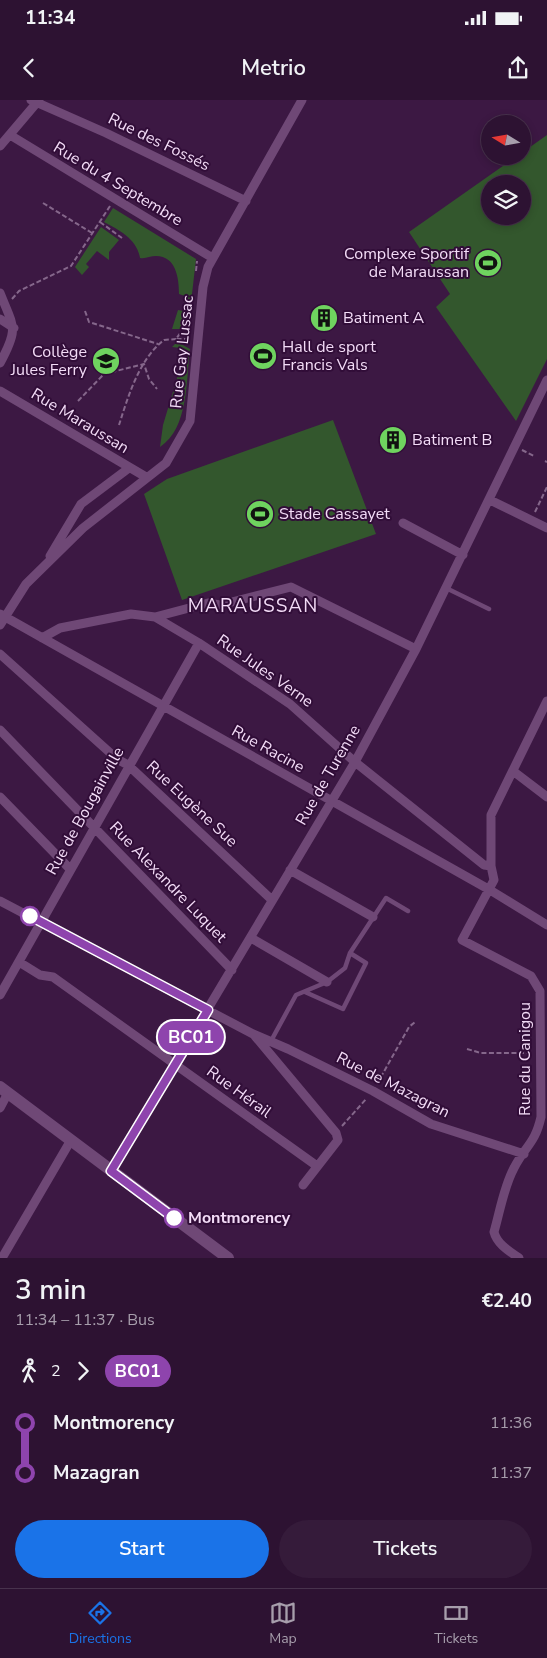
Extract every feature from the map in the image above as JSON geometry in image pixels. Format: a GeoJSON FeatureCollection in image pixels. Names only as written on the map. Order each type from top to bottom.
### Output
{"type":"FeatureCollection","features":[{"type":"Feature","properties":{"kind":"main road"},"geometry":{"type":"LineString","coordinates":[[4,1090],[228,1258]]}},
{"type":"Feature","properties":{"kind":"street","name":"Rue Gay Lussac"},"geometry":{"type":"LineString","coordinates":[[2,619],[26,584],[83,528],[166,463],[190,421],[204,282],[212,258],[302,100]]}},
{"type":"Feature","properties":{"kind":"street","name":"Rue des Fossés"},"geometry":{"type":"LineString","coordinates":[[36,101],[246,201]]}},
{"type":"Feature","properties":{"kind":"street"},"geometry":{"type":"LineString","coordinates":[[0,146],[36,101]]}},
{"type":"Feature","properties":{"kind":"street","name":"Rue du 4 Septembre"},"geometry":{"type":"LineString","coordinates":[[10,135],[212,258]]}},
{"type":"Feature","properties":{"kind":"street"},"geometry":{"type":"LineString","coordinates":[[0,293],[14,328],[12,340],[0,363]]}},
{"type":"Feature","properties":{"kind":"street"},"geometry":{"type":"LineString","coordinates":[[0,319],[14,328]]}},
{"type":"Feature","properties":{"kind":"street","name":"Rue de Turenne"},"geometry":{"type":"LineString","coordinates":[[111,1171],[355,762],[416,650],[547,380]]}},
{"type":"Feature","properties":{"kind":"street","name":"Rue Maraussan"},"geometry":{"type":"LineString","coordinates":[[0,391],[146,478]]}},
{"type":"Feature","properties":{"kind":"street","name":"Rue Gay Lussac"},"geometry":{"type":"LineString","coordinates":[[42,570],[81,504],[129,468]]}},
{"type":"Feature","properties":{"kind":"street"},"geometry":{"type":"LineString","coordinates":[[490,500],[547,528]]}},
{"type":"Feature","properties":{"kind":"street"},"geometry":{"type":"LineString","coordinates":[[403,523],[463,555]]}},
{"type":"Feature","properties":{"kind":"street"},"geometry":{"type":"LineString","coordinates":[[155,617],[208,603],[220,605],[292,587],[416,650]]}},
{"type":"Feature","properties":{"kind":"street","name":"Rue Jules Verne"},"geometry":{"type":"LineString","coordinates":[[42,638],[60,628],[131,614],[155,617],[199,643],[290,704],[355,762],[484,865],[491,866]]}},
{"type":"Feature","properties":{"kind":"street","name":"Rue Racine"},"geometry":{"type":"LineString","coordinates":[[2,619],[42,638],[161,707],[490,890],[547,925]]}},
{"type":"Feature","properties":{"kind":"street","name":"Rue de Bougainville"},"geometry":{"type":"LineString","coordinates":[[1,991],[199,643]]}},
{"type":"Feature","properties":{"kind":"street","name":"Rue Eugène Sue"},"geometry":{"type":"LineString","coordinates":[[0,654],[117,759],[128,765],[272,900]]}},
{"type":"Feature","properties":{"kind":"street"},"geometry":{"type":"LineString","coordinates":[[490,890],[494,880],[491,866],[491,815],[547,701]]}},
{"type":"Feature","properties":{"kind":"street","name":"Rue Alexandre Luquet"},"geometry":{"type":"LineString","coordinates":[[0,730],[232,970]]}},
{"type":"Feature","properties":{"kind":"street"},"geometry":{"type":"LineString","coordinates":[[513,771],[547,798]]}},
{"type":"Feature","properties":{"kind":"street"},"geometry":{"type":"LineString","coordinates":[[0,797],[70,869]]}},
{"type":"Feature","properties":{"kind":"street"},"geometry":{"type":"LineString","coordinates":[[290,870],[373,917]]}},
{"type":"Feature","properties":{"kind":"street","name":"Rue du Canigou"},"geometry":{"type":"LineString","coordinates":[[490,890],[462,940],[531,976],[537,982],[540,991],[541,1117],[537,1133],[513,1168],[494,1232],[496,1238],[504,1247],[519,1258]]}},
{"type":"Feature","properties":{"kind":"street","name":"Rue de Mazagran"},"geometry":{"type":"LineString","coordinates":[[0,901],[253,1034],[373,1091],[431,1124],[524,1154]]}},
{"type":"Feature","properties":{"kind":"street"},"geometry":{"type":"LineString","coordinates":[[250,938],[327,982]]}},
{"type":"Feature","properties":{"kind":"street","name":"Rue Hérail"},"geometry":{"type":"LineString","coordinates":[[19,962],[40,975],[53,977],[317,1166]]}},
{"type":"Feature","properties":{"kind":"street","name":"Rue de Mazagran"},"geometry":{"type":"LineString","coordinates":[[253,1034],[337,1137]]}},
{"type":"Feature","properties":{"kind":"street"},"geometry":{"type":"LineString","coordinates":[[0,1108],[4,1090]]}},
{"type":"Feature","properties":{"kind":"street"},"geometry":{"type":"LineString","coordinates":[[303,1185],[337,1137]]}},
{"type":"Feature","properties":{"kind":"street"},"geometry":{"type":"LineString","coordinates":[[2,1258],[71,1140]]}},
{"type":"Feature","properties":{"kind":"lane"},"geometry":{"type":"LineString","coordinates":[[446,588],[489,609]]}},
{"type":"Feature","properties":{"kind":"lane"},"geometry":{"type":"LineString","coordinates":[[271,1041],[296,996],[327,982],[345,968],[350,953],[386,898],[408,910]]}},
{"type":"Feature","properties":{"kind":"lane"},"geometry":{"type":"LineString","coordinates":[[305,992],[343,1009],[366,963],[350,953]]}},
{"type":"Feature","properties":{"kind":"path"},"geometry":{"type":"LineString","coordinates":[[43,203],[93,233]]}},
{"type":"Feature","properties":{"kind":"path"},"geometry":{"type":"LineString","coordinates":[[5,306],[19,291],[71,266],[110,206]]}},
{"type":"Feature","properties":{"kind":"path"},"geometry":{"type":"LineString","coordinates":[[100,222],[122,238]]}},
{"type":"Feature","properties":{"kind":"path"},"geometry":{"type":"LineString","coordinates":[[195,276],[197,258]]}},
{"type":"Feature","properties":{"kind":"path"},"geometry":{"type":"LineString","coordinates":[[86,311],[89,322],[158,344]]}},
{"type":"Feature","properties":{"kind":"path"},"geometry":{"type":"LineString","coordinates":[[176,339],[181,332],[189,330],[190,322]]}},
{"type":"Feature","properties":{"kind":"path"},"geometry":{"type":"LineString","coordinates":[[119,425],[125,404],[144,364],[158,344],[164,340],[198,340]]}},
{"type":"Feature","properties":{"kind":"path"},"geometry":{"type":"LineString","coordinates":[[144,364],[149,379],[158,389]]}},
{"type":"Feature","properties":{"kind":"path"},"geometry":{"type":"LineString","coordinates":[[78,401],[104,374],[144,364]]}},
{"type":"Feature","properties":{"kind":"path"},"geometry":{"type":"LineString","coordinates":[[531,520],[547,487]]}},
{"type":"Feature","properties":{"kind":"path"},"geometry":{"type":"LineString","coordinates":[[337,1137],[373,1091],[409,1027],[415,1022]]}},
{"type":"Feature","properties":{"kind":"path"},"geometry":{"type":"LineString","coordinates":[[467,1049],[480,1053],[541,1054]]}},
{"type":"Feature","properties":{"kind":"green space","name":"Complexe Sportif de Maraussan"},"geometry":{"type":"Polygon","coordinates":[[[547,135],[547,359],[516,421],[436,307],[450,294],[409,232],[481,181],[481,225],[531,225],[531,175],[490,175],[504,165],[531,165],[531,146],[547,135]]]}},
{"type":"Feature","properties":{"kind":"green space"},"geometry":{"type":"Polygon","coordinates":[[[113,208],[196,259],[188,329],[172,329],[178,310],[183,311],[185,296],[179,294],[177,275],[172,264],[163,257],[140,258],[131,240],[104,222],[113,208]]]}},
{"type":"Feature","properties":{"kind":"green space"},"geometry":{"type":"Polygon","coordinates":[[[101,227],[119,240],[109,252],[109,260],[97,251],[86,264],[89,267],[82,275],[75,267],[101,227]]]}},
{"type":"Feature","properties":{"kind":"green space"},"geometry":{"type":"Polygon","coordinates":[[[175,344],[181,344],[190,349],[184,402],[176,428],[169,439],[160,447],[163,425],[178,375],[180,348],[172,347],[175,344]]]}},
{"type":"Feature","properties":{"kind":"green space","name":"Stade Cassayet"},"geometry":{"type":"Polygon","coordinates":[[[333,420],[376,534],[182,600],[144,494],[167,479],[333,420]]]}},
{"type":"Feature","properties":{"kind":"bus line","name":"BC01"},"geometry":{"type":"LineString","coordinates":[[30,916],[208,1010],[111,1171],[174,1218]]}},
{"type":"Feature","properties":{"kind":"place","name":"Complexe Sportif de Maraussan"},"geometry":{"type":"Point","coordinates":[488,263]}},
{"type":"Feature","properties":{"kind":"place","name":"Batiment A"},"geometry":{"type":"Point","coordinates":[324,318]}},
{"type":"Feature","properties":{"kind":"place","name":"Hall de sport Francis Vals"},"geometry":{"type":"Point","coordinates":[263,356]}},
{"type":"Feature","properties":{"kind":"place","name":"Collège Jules Ferry"},"geometry":{"type":"Point","coordinates":[106,361]}},
{"type":"Feature","properties":{"kind":"place","name":"Batiment B"},"geometry":{"type":"Point","coordinates":[393,440]}},
{"type":"Feature","properties":{"kind":"place","name":"Stade Cassayet"},"geometry":{"type":"Point","coordinates":[260,514]}},
{"type":"Feature","properties":{"kind":"place","name":"Montmorency"},"geometry":{"type":"Point","coordinates":[174,1218]}},
{"type":"Feature","properties":{"kind":"district","name":"MARAUSSAN"},"geometry":{"type":"Point","coordinates":[253,606]}}]}
